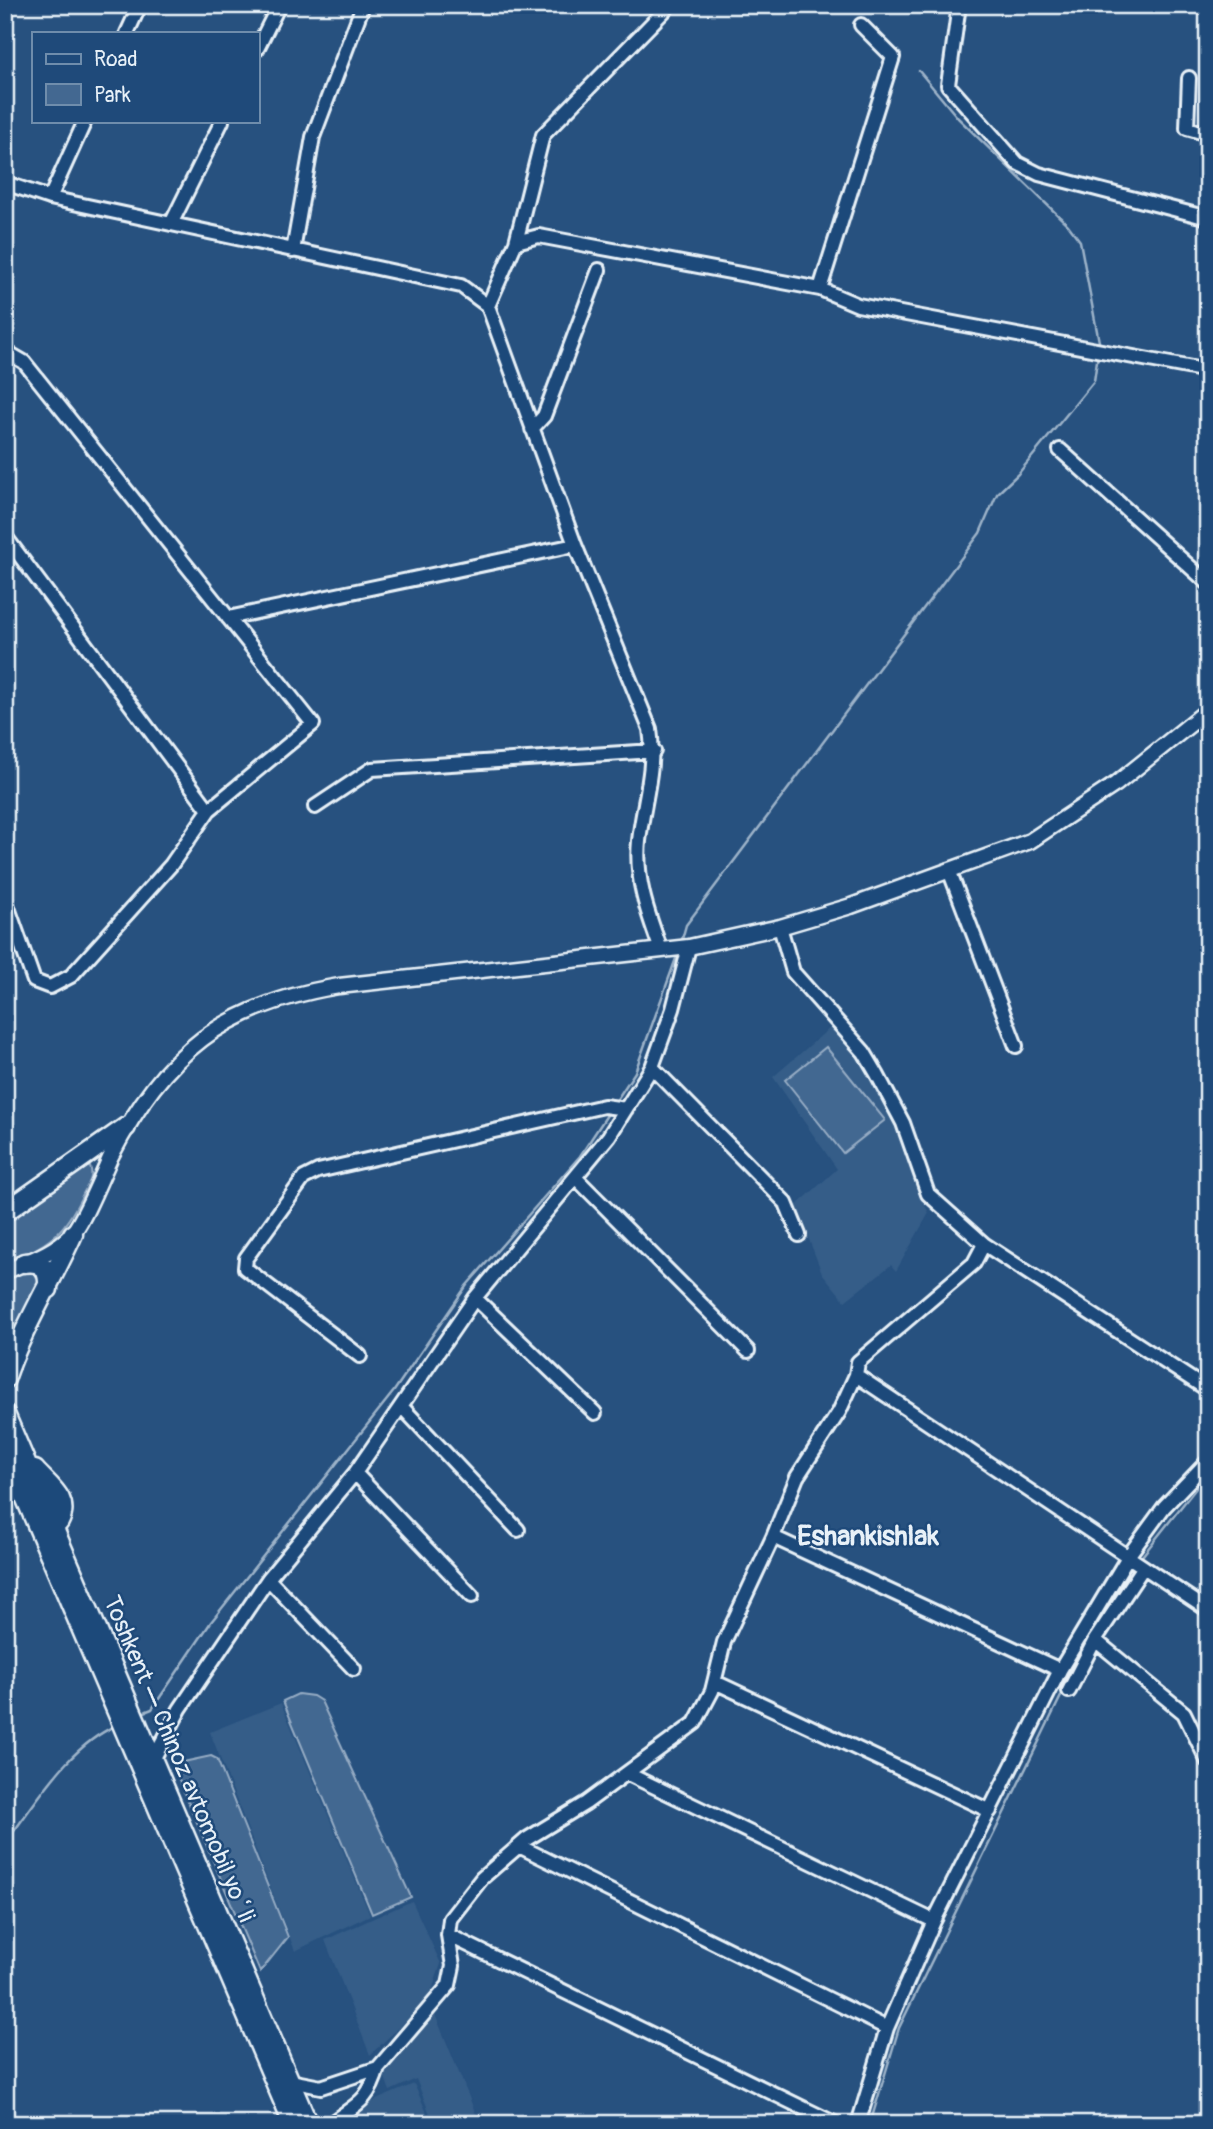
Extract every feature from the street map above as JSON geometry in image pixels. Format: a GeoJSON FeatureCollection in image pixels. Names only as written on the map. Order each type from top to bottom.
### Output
{"type":"FeatureCollection","features":[{"type":"Feature","properties":{"kind":"highway"},"geometry":{"type":"LineString","coordinates":[[9,1203],[126,1127]]}},
{"type":"Feature","properties":{"kind":"highway"},"geometry":{"type":"LineString","coordinates":[[5,1379],[19,1343],[73,1234]]}},
{"type":"Feature","properties":{"kind":"highway"},"geometry":{"type":"LineString","coordinates":[[24,1263],[36,1261],[43,1265],[49,1276],[48,1289]]}},
{"type":"Feature","properties":{"kind":"highway"},"geometry":{"type":"LineString","coordinates":[[6,1412],[23,1457],[60,1497],[63,1514],[46,1527]]}},
{"type":"Feature","properties":{"kind":"highway","name":"Toshkent — Chinoz avtomobil yoʻli"},"geometry":{"type":"LineString","coordinates":[[5,1450],[46,1527],[121,1704],[308,2124]]}},
{"type":"Feature","properties":{"kind":"highway","name":"Toshkent — Chinoz avtomobil yoʻli"},"geometry":{"type":"LineString","coordinates":[[144,1752],[293,2124]]}},
{"type":"Feature","properties":{"kind":"main road"},"geometry":{"type":"LineString","coordinates":[[5,1272],[50,1252],[73,1234],[126,1127],[167,1074],[198,1040],[237,1015],[272,1001],[339,986],[689,947],[780,927],[851,906],[1040,835],[1116,784],[1208,710]]}},
{"type":"Feature","properties":{"kind":"street"},"geometry":{"type":"LineString","coordinates":[[127,32],[140,5]]}},
{"type":"Feature","properties":{"kind":"street"},"geometry":{"type":"LineString","coordinates":[[259,45],[279,5]]}},
{"type":"Feature","properties":{"kind":"street"},"geometry":{"type":"LineString","coordinates":[[293,251],[313,137],[363,5]]}},
{"type":"Feature","properties":{"kind":"street"},"geometry":{"type":"LineString","coordinates":[[488,306],[516,242],[544,135],[670,5]]}},
{"type":"Feature","properties":{"kind":"street"},"geometry":{"type":"LineString","coordinates":[[959,5],[948,85],[1017,163],[1039,174],[1208,218]]}},
{"type":"Feature","properties":{"kind":"street"},"geometry":{"type":"LineString","coordinates":[[820,289],[893,57],[861,25]]}},
{"type":"Feature","properties":{"kind":"street"},"geometry":{"type":"LineString","coordinates":[[1189,78],[1187,128],[1208,134]]}},
{"type":"Feature","properties":{"kind":"street"},"geometry":{"type":"LineString","coordinates":[[50,198],[85,122]]}},
{"type":"Feature","properties":{"kind":"street"},"geometry":{"type":"LineString","coordinates":[[172,224],[222,122]]}},
{"type":"Feature","properties":{"kind":"street"},"geometry":{"type":"LineString","coordinates":[[5,183],[50,198],[461,286],[488,306],[575,545],[650,729],[654,751],[639,841],[639,873],[666,950]]}},
{"type":"Feature","properties":{"kind":"street"},"geometry":{"type":"LineString","coordinates":[[516,242],[539,236],[820,289],[858,305],[1208,371]]}},
{"type":"Feature","properties":{"kind":"street"},"geometry":{"type":"LineString","coordinates":[[532,429],[544,416],[599,270]]}},
{"type":"Feature","properties":{"kind":"street"},"geometry":{"type":"LineString","coordinates":[[5,351],[24,362],[313,724],[209,810],[170,865],[71,976],[50,987],[34,981],[5,899]]}},
{"type":"Feature","properties":{"kind":"street"},"geometry":{"type":"LineString","coordinates":[[1060,450],[1208,583]]}},
{"type":"Feature","properties":{"kind":"street"},"geometry":{"type":"LineString","coordinates":[[5,536],[209,810]]}},
{"type":"Feature","properties":{"kind":"street"},"geometry":{"type":"LineString","coordinates":[[228,618],[575,545]]}},
{"type":"Feature","properties":{"kind":"street"},"geometry":{"type":"LineString","coordinates":[[315,807],[372,769],[654,751]]}},
{"type":"Feature","properties":{"kind":"street"},"geometry":{"type":"LineString","coordinates":[[949,870],[1016,1046]]}},
{"type":"Feature","properties":{"kind":"street"},"geometry":{"type":"LineString","coordinates":[[780,927],[793,972],[864,1052],[877,1074],[902,1123],[928,1194],[984,1244],[1208,1390]]}},
{"type":"Feature","properties":{"kind":"street"},"geometry":{"type":"LineString","coordinates":[[144,1752],[180,1709],[268,1579],[355,1473],[475,1298],[576,1178],[626,1108],[652,1067],[673,1009],[689,947]]}},
{"type":"Feature","properties":{"kind":"street"},"geometry":{"type":"LineString","coordinates":[[652,1067],[786,1203],[799,1235]]}},
{"type":"Feature","properties":{"kind":"street"},"geometry":{"type":"LineString","coordinates":[[360,1356],[245,1268],[246,1258],[304,1178],[318,1171],[604,1106],[626,1108]]}},
{"type":"Feature","properties":{"kind":"street"},"geometry":{"type":"LineString","coordinates":[[576,1178],[748,1351]]}},
{"type":"Feature","properties":{"kind":"street"},"geometry":{"type":"LineString","coordinates":[[330,2124],[363,2101],[372,2089],[378,2068],[452,1978],[448,1935],[450,1919],[482,1878],[519,1846],[628,1774],[695,1723],[715,1682],[724,1642],[773,1537],[797,1477],[829,1431],[856,1375],[858,1362],[867,1351],[974,1263],[984,1244]]}},
{"type":"Feature","properties":{"kind":"street"},"geometry":{"type":"LineString","coordinates":[[475,1298],[594,1413]]}},
{"type":"Feature","properties":{"kind":"street"},"geometry":{"type":"LineString","coordinates":[[856,1375],[1208,1610]]}},
{"type":"Feature","properties":{"kind":"street"},"geometry":{"type":"LineString","coordinates":[[401,1406],[518,1530]]}},
{"type":"Feature","properties":{"kind":"street"},"geometry":{"type":"LineString","coordinates":[[858,2124],[887,2028],[934,1921],[1060,1670],[1129,1555],[1164,1507],[1208,1461]]}},
{"type":"Feature","properties":{"kind":"street"},"geometry":{"type":"LineString","coordinates":[[355,1473],[472,1596]]}},
{"type":"Feature","properties":{"kind":"street"},"geometry":{"type":"LineString","coordinates":[[773,1537],[1060,1670]]}},
{"type":"Feature","properties":{"kind":"street"},"geometry":{"type":"LineString","coordinates":[[1069,1691],[1095,1640],[1143,1568]]}},
{"type":"Feature","properties":{"kind":"street"},"geometry":{"type":"LineString","coordinates":[[268,1579],[354,1669]]}},
{"type":"Feature","properties":{"kind":"street"},"geometry":{"type":"LineString","coordinates":[[1095,1640],[1184,1713],[1208,1762]]}},
{"type":"Feature","properties":{"kind":"street"},"geometry":{"type":"LineString","coordinates":[[715,1682],[990,1811]]}},
{"type":"Feature","properties":{"kind":"street"},"geometry":{"type":"LineString","coordinates":[[628,1774],[934,1921]]}},
{"type":"Feature","properties":{"kind":"street"},"geometry":{"type":"LineString","coordinates":[[519,1846],[887,2028]]}},
{"type":"Feature","properties":{"kind":"street"},"geometry":{"type":"LineString","coordinates":[[448,1935],[836,2124]]}},
{"type":"Feature","properties":{"kind":"street"},"geometry":{"type":"LineString","coordinates":[[290,2081],[321,2087],[378,2068]]}},
{"type":"Feature","properties":{"kind":"shaded area"},"geometry":{"type":"Polygon","coordinates":[[[831,1027],[856,1055],[901,1132],[918,1193],[929,1213],[896,1271],[891,1265],[845,1301],[822,1273],[796,1206],[837,1169],[773,1077],[831,1027]]]}},
{"type":"Feature","properties":{"kind":"shaded area"},"geometry":{"type":"Polygon","coordinates":[[[281,1703],[370,1915],[295,1951],[210,1732],[281,1703]]]}},
{"type":"Feature","properties":{"kind":"shaded area"},"geometry":{"type":"Polygon","coordinates":[[[412,1901],[441,1964],[429,1999],[370,2055],[325,1940],[412,1901]]]}},
{"type":"Feature","properties":{"kind":"shaded area"},"geometry":{"type":"Polygon","coordinates":[[[434,2012],[480,2124],[434,2124],[416,2079],[390,2091],[381,2067],[434,2012]]]}},
{"type":"Feature","properties":{"kind":"shaded area"},"geometry":{"type":"Polygon","coordinates":[[[414,2084],[432,2124],[345,2124],[369,2103],[414,2084]]]}},
{"type":"Feature","properties":{"kind":"green space"},"geometry":{"type":"Polygon","coordinates":[[[826,1047],[885,1120],[843,1153],[785,1080],[826,1047]]]}},
{"type":"Feature","properties":{"kind":"green space"},"geometry":{"type":"Polygon","coordinates":[[[83,1166],[90,1167],[90,1180],[62,1229],[44,1244],[5,1263],[5,1221],[83,1166]]]}},
{"type":"Feature","properties":{"kind":"green space"},"geometry":{"type":"Polygon","coordinates":[[[26,1270],[34,1270],[43,1277],[10,1351],[5,1353],[5,1279],[26,1270]]]}},
{"type":"Feature","properties":{"kind":"green space"},"geometry":{"type":"Polygon","coordinates":[[[298,1694],[313,1696],[321,1701],[411,1897],[372,1914],[283,1701],[298,1694]]]}},
{"type":"Feature","properties":{"kind":"green space"},"geometry":{"type":"Polygon","coordinates":[[[211,1756],[217,1759],[288,1937],[260,1972],[175,1770],[179,1763],[211,1756]]]}},
{"type":"Feature","properties":{"kind":"waterway"},"geometry":{"type":"LineString","coordinates":[[919,71],[958,118],[1068,225],[1080,241],[1100,347]]}},
{"type":"Feature","properties":{"kind":"waterway"},"geometry":{"type":"LineString","coordinates":[[681,943],[686,925],[980,533],[997,494],[1018,474],[1094,381],[1098,354]]}},
{"type":"Feature","properties":{"kind":"waterway"},"geometry":{"type":"LineString","coordinates":[[614,1104],[635,1072],[678,953]]}},
{"type":"Feature","properties":{"kind":"waterway"},"geometry":{"type":"LineString","coordinates":[[142,1713],[152,1709],[211,1622],[394,1391],[467,1285],[580,1156],[609,1112]]}},
{"type":"Feature","properties":{"kind":"waterway"},"geometry":{"type":"LineString","coordinates":[[1139,1560],[1208,1473]]}},
{"type":"Feature","properties":{"kind":"waterway"},"geometry":{"type":"LineString","coordinates":[[1092,1634],[1135,1566]]}},
{"type":"Feature","properties":{"kind":"waterway"},"geometry":{"type":"LineString","coordinates":[[870,2124],[899,2028],[1087,1643]]}},
{"type":"Feature","properties":{"kind":"waterway"},"geometry":{"type":"LineString","coordinates":[[5,1843],[68,1761],[99,1735],[117,1725]]}},
{"type":"Feature","properties":{"kind":"district","name":"Eshankishlak"},"geometry":{"type":"Point","coordinates":[868,1536]}}]}
